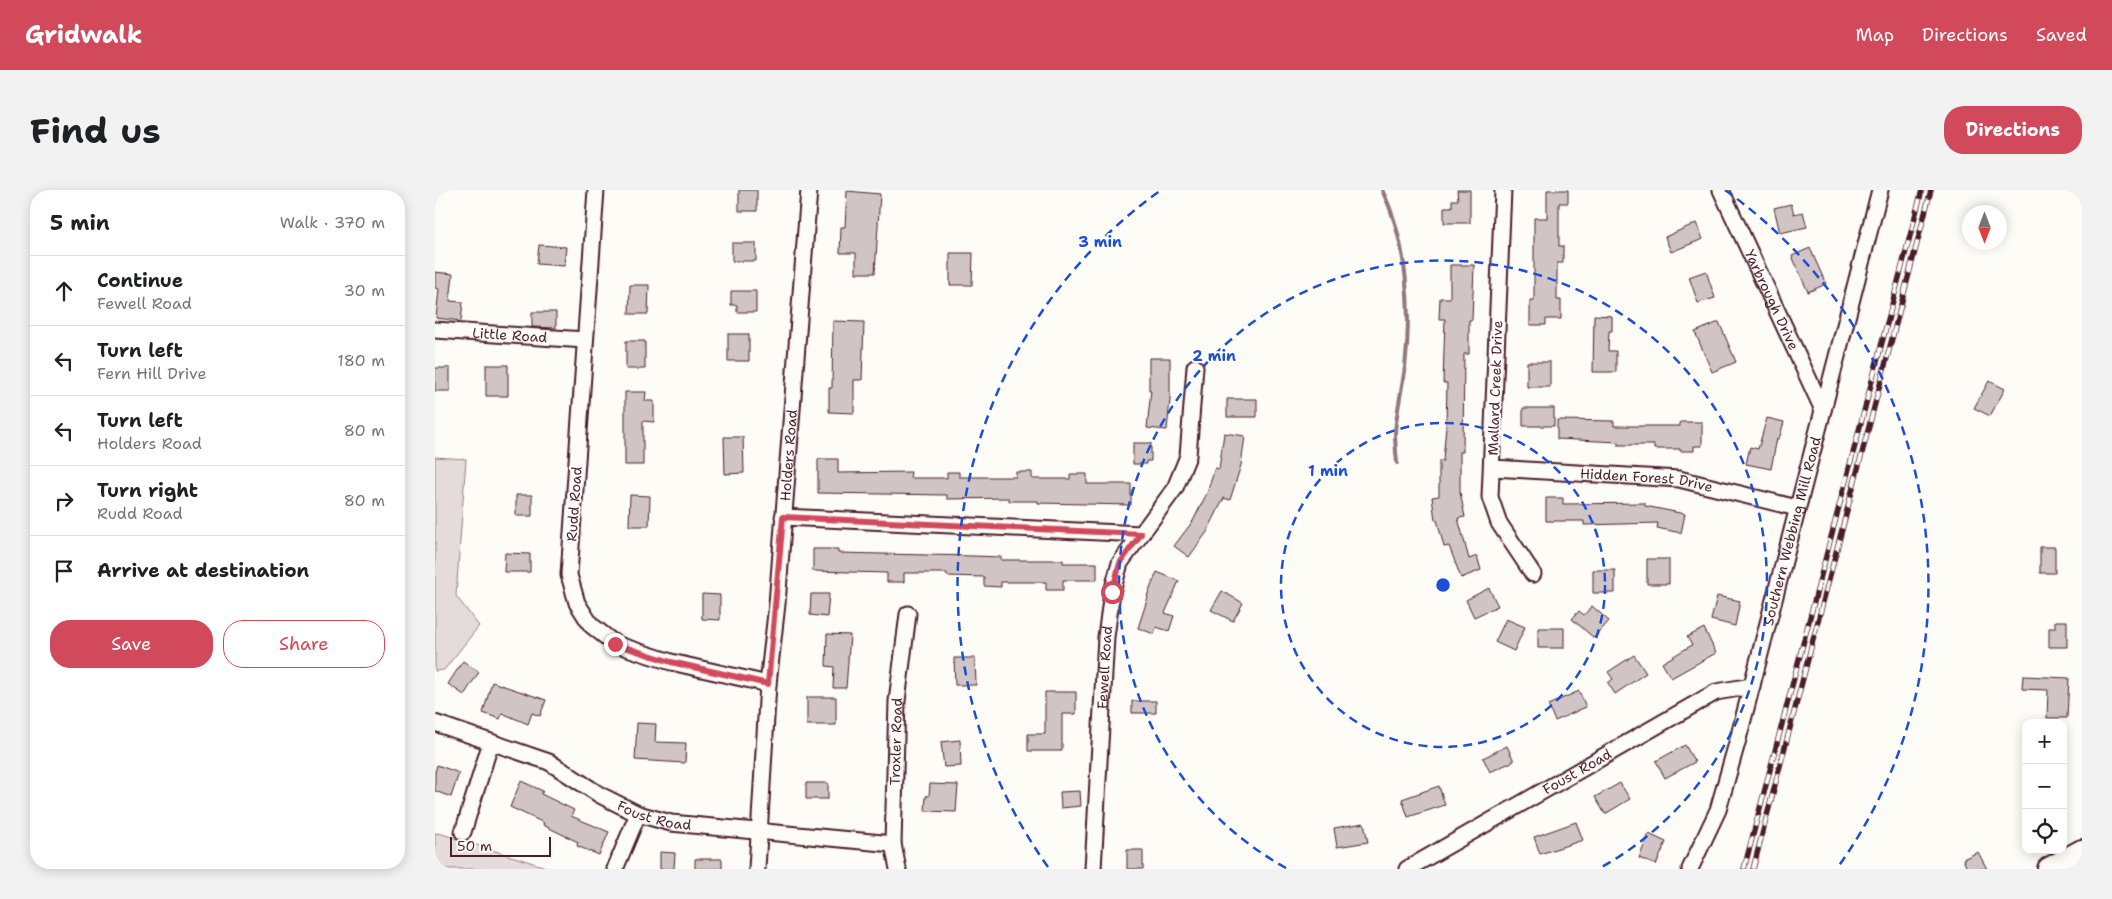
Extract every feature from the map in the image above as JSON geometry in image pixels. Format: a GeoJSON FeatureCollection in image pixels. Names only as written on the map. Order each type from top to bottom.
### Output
{"type":"FeatureCollection","features":[{"type":"Feature","properties":{"kind":"main road"},"geometry":{"type":"LineString","coordinates":[[2049,869],[2082,851]]}},
{"type":"Feature","properties":{"kind":"street","name":"Rudd Road"},"geometry":{"type":"LineString","coordinates":[[596,190],[569,575],[577,603],[591,625],[615,644],[671,662],[768,684]]}},
{"type":"Feature","properties":{"kind":"street","name":"Holders Road"},"geometry":{"type":"LineString","coordinates":[[757,869],[768,684],[809,190]]}},
{"type":"Feature","properties":{"kind":"street","name":"Mallard Creek Drive"},"geometry":{"type":"LineString","coordinates":[[1503,190],[1490,497],[1499,523],[1533,574]]}},
{"type":"Feature","properties":{"kind":"street","name":"Yarbrough Drive"},"geometry":{"type":"LineString","coordinates":[[1721,190],[1823,410]]}},
{"type":"Feature","properties":{"kind":"street","name":"Southern Webbing Mill Road"},"geometry":{"type":"LineString","coordinates":[[1690,869],[1717,810],[1753,686],[1797,508],[1880,190]]}},
{"type":"Feature","properties":{"kind":"street","name":"Little Road"},"geometry":{"type":"LineString","coordinates":[[435,330],[585,340]]}},
{"type":"Feature","properties":{"kind":"street","name":"Fewell Road"},"geometry":{"type":"LineString","coordinates":[[1093,869],[1106,636],[1112,592],[1120,563],[1175,488],[1188,456],[1195,367]]}},
{"type":"Feature","properties":{"kind":"street","name":"Hidden Forest Drive"},"geometry":{"type":"LineString","coordinates":[[1492,468],[1679,479],[1797,508]]}},
{"type":"Feature","properties":{"kind":"street"},"geometry":{"type":"LineString","coordinates":[[783,517],[1141,534]]}},
{"type":"Feature","properties":{"kind":"street","name":"Troxler Road"},"geometry":{"type":"LineString","coordinates":[[898,869],[893,844],[897,701],[908,614]]}},
{"type":"Feature","properties":{"kind":"street","name":"Foust Road"},"geometry":{"type":"LineString","coordinates":[[1407,869],[1717,692],[1753,686]]}},
{"type":"Feature","properties":{"kind":"street","name":"Foust Road"},"geometry":{"type":"LineString","coordinates":[[435,723],[549,762],[600,795],[638,814],[671,823],[893,844]]}},
{"type":"Feature","properties":{"kind":"street"},"geometry":{"type":"LineString","coordinates":[[463,832],[491,742]]}},
{"type":"Feature","properties":{"kind":"street"},"geometry":{"type":"LineString","coordinates":[[615,869],[638,814]]}},
{"type":"Feature","properties":{"kind":"shaded area"},"geometry":{"type":"Polygon","coordinates":[[[435,457],[466,459],[456,596],[479,626],[444,670],[435,671],[435,457]]]}},
{"type":"Feature","properties":{"kind":"shaded area"},"geometry":{"type":"Polygon","coordinates":[[[435,833],[442,834],[552,869],[435,869],[435,833]]]}},
{"type":"Feature","properties":{"kind":"building"},"geometry":{"type":"Polygon","coordinates":[[[739,190],[757,190],[757,211],[739,211],[739,190]]]}},
{"type":"Feature","properties":{"kind":"building"},"geometry":{"type":"Polygon","coordinates":[[[1457,190],[1470,190],[1470,223],[1444,223],[1444,207],[1452,207],[1452,200],[1458,200],[1457,190]]]}},
{"type":"Feature","properties":{"kind":"building"},"geometry":{"type":"Polygon","coordinates":[[[1547,190],[1568,190],[1568,203],[1559,203],[1559,246],[1563,246],[1563,263],[1557,263],[1557,300],[1561,300],[1561,319],[1546,319],[1546,325],[1530,325],[1530,300],[1534,300],[1534,218],[1547,218],[1547,190]]]}},
{"type":"Feature","properties":{"kind":"building"},"geometry":{"type":"Polygon","coordinates":[[[847,191],[880,194],[875,273],[856,273],[856,253],[840,253],[841,227],[845,227],[847,191]]]}},
{"type":"Feature","properties":{"kind":"building"},"geometry":{"type":"Polygon","coordinates":[[[1791,204],[1794,214],[1803,212],[1807,227],[1780,233],[1774,208],[1791,204]]]}},
{"type":"Feature","properties":{"kind":"building"},"geometry":{"type":"Polygon","coordinates":[[[1696,223],[1703,239],[1671,252],[1665,237],[1696,223]]]}},
{"type":"Feature","properties":{"kind":"building"},"geometry":{"type":"Polygon","coordinates":[[[732,243],[756,243],[756,261],[732,261],[732,243]]]}},
{"type":"Feature","properties":{"kind":"building"},"geometry":{"type":"Polygon","coordinates":[[[539,245],[566,247],[564,266],[537,264],[539,245]]]}},
{"type":"Feature","properties":{"kind":"building"},"geometry":{"type":"Polygon","coordinates":[[[1810,248],[1826,284],[1808,292],[1792,256],[1810,248]]]}},
{"type":"Feature","properties":{"kind":"building"},"geometry":{"type":"Polygon","coordinates":[[[950,253],[973,253],[972,285],[950,285],[950,253]]]}},
{"type":"Feature","properties":{"kind":"building"},"geometry":{"type":"Polygon","coordinates":[[[1450,265],[1474,265],[1472,320],[1469,320],[1469,354],[1464,354],[1463,452],[1460,452],[1460,492],[1465,517],[1458,518],[1469,559],[1477,556],[1481,570],[1461,578],[1449,546],[1444,547],[1437,520],[1435,520],[1432,497],[1439,496],[1439,461],[1443,461],[1446,426],[1447,383],[1443,383],[1445,319],[1439,319],[1440,298],[1450,298],[1450,265]]]}},
{"type":"Feature","properties":{"kind":"building"},"geometry":{"type":"Polygon","coordinates":[[[1706,271],[1715,298],[1698,303],[1689,277],[1706,271]]]}},
{"type":"Feature","properties":{"kind":"building"},"geometry":{"type":"Polygon","coordinates":[[[435,272],[453,274],[450,301],[463,302],[461,321],[436,318],[439,289],[435,288],[435,272]]]}},
{"type":"Feature","properties":{"kind":"building"},"geometry":{"type":"Polygon","coordinates":[[[630,285],[649,285],[648,314],[629,314],[630,285]]]}},
{"type":"Feature","properties":{"kind":"building"},"geometry":{"type":"Polygon","coordinates":[[[731,291],[756,291],[756,312],[737,312],[737,305],[731,305],[731,291]]]}},
{"type":"Feature","properties":{"kind":"building"},"geometry":{"type":"Polygon","coordinates":[[[532,312],[556,312],[556,328],[532,327],[532,312]]]}},
{"type":"Feature","properties":{"kind":"building"},"geometry":{"type":"Polygon","coordinates":[[[1594,315],[1612,316],[1612,331],[1609,331],[1608,351],[1616,351],[1616,372],[1593,372],[1594,315]]]}},
{"type":"Feature","properties":{"kind":"building"},"geometry":{"type":"Polygon","coordinates":[[[833,321],[864,322],[862,380],[854,380],[854,413],[829,412],[829,388],[832,388],[833,321]]]}},
{"type":"Feature","properties":{"kind":"building"},"geometry":{"type":"Polygon","coordinates":[[[1719,322],[1736,362],[1712,372],[1695,332],[1719,322]]]}},
{"type":"Feature","properties":{"kind":"building"},"geometry":{"type":"Polygon","coordinates":[[[728,334],[749,334],[749,361],[728,361],[728,334]]]}},
{"type":"Feature","properties":{"kind":"building"},"geometry":{"type":"Polygon","coordinates":[[[626,341],[645,341],[645,369],[626,369],[626,341]]]}},
{"type":"Feature","properties":{"kind":"building"},"geometry":{"type":"Polygon","coordinates":[[[1149,358],[1170,358],[1170,400],[1167,430],[1147,428],[1151,390],[1149,390],[1149,358]]]}},
{"type":"Feature","properties":{"kind":"building"},"geometry":{"type":"Polygon","coordinates":[[[1527,362],[1550,362],[1550,387],[1527,387],[1527,362]]]}},
{"type":"Feature","properties":{"kind":"building"},"geometry":{"type":"Polygon","coordinates":[[[486,365],[508,365],[508,396],[486,396],[486,365]]]}},
{"type":"Feature","properties":{"kind":"building"},"geometry":{"type":"Polygon","coordinates":[[[435,368],[450,368],[450,391],[435,391],[435,368]]]}},
{"type":"Feature","properties":{"kind":"building"},"geometry":{"type":"Polygon","coordinates":[[[1989,381],[2005,389],[1990,416],[1974,408],[1989,381]]]}},
{"type":"Feature","properties":{"kind":"building"},"geometry":{"type":"Polygon","coordinates":[[[625,392],[646,392],[645,401],[654,401],[654,422],[643,421],[643,465],[625,465],[625,392]]]}},
{"type":"Feature","properties":{"kind":"building"},"geometry":{"type":"Polygon","coordinates":[[[1227,399],[1257,399],[1257,417],[1227,417],[1227,399]]]}},
{"type":"Feature","properties":{"kind":"building"},"geometry":{"type":"Polygon","coordinates":[[[1523,408],[1554,408],[1554,426],[1523,426],[1523,408]]]}},
{"type":"Feature","properties":{"kind":"building"},"geometry":{"type":"Polygon","coordinates":[[[1767,418],[1784,422],[1779,439],[1777,438],[1771,469],[1746,464],[1750,447],[1758,449],[1767,418]]]}},
{"type":"Feature","properties":{"kind":"building"},"geometry":{"type":"Polygon","coordinates":[[[1557,420],[1614,421],[1614,426],[1680,426],[1680,422],[1702,422],[1702,446],[1694,446],[1694,451],[1680,451],[1680,449],[1654,449],[1654,445],[1618,445],[1618,442],[1557,439],[1557,420]]]}},
{"type":"Feature","properties":{"kind":"building"},"geometry":{"type":"Polygon","coordinates":[[[1224,433],[1245,436],[1241,465],[1230,500],[1224,498],[1207,532],[1189,557],[1174,546],[1193,521],[1207,493],[1215,468],[1219,469],[1224,433]]]}},
{"type":"Feature","properties":{"kind":"building"},"geometry":{"type":"Polygon","coordinates":[[[724,437],[743,437],[744,473],[725,474],[724,437]]]}},
{"type":"Feature","properties":{"kind":"building"},"geometry":{"type":"Polygon","coordinates":[[[1133,443],[1151,443],[1151,461],[1146,461],[1146,464],[1133,464],[1133,443]]]}},
{"type":"Feature","properties":{"kind":"building"},"geometry":{"type":"Polygon","coordinates":[[[818,459],[838,459],[838,473],[911,472],[910,478],[947,478],[947,472],[959,472],[959,477],[1016,477],[1016,472],[1032,472],[1032,479],[1070,479],[1070,474],[1087,474],[1087,484],[1131,484],[1131,505],[1038,503],[1038,501],[1009,501],[1009,498],[947,499],[947,495],[818,493],[818,459]]]}},
{"type":"Feature","properties":{"kind":"building"},"geometry":{"type":"Polygon","coordinates":[[[516,495],[532,495],[532,516],[516,516],[516,495]]]}},
{"type":"Feature","properties":{"kind":"building"},"geometry":{"type":"Polygon","coordinates":[[[630,495],[650,496],[649,526],[629,526],[630,495]]]}},
{"type":"Feature","properties":{"kind":"building"},"geometry":{"type":"Polygon","coordinates":[[[1546,498],[1563,498],[1563,504],[1645,503],[1645,506],[1685,514],[1681,533],[1657,528],[1658,523],[1584,525],[1584,521],[1546,521],[1546,498]]]}},
{"type":"Feature","properties":{"kind":"building"},"geometry":{"type":"Polygon","coordinates":[[[2040,547],[2055,547],[2055,573],[2040,573],[2040,547]]]}},
{"type":"Feature","properties":{"kind":"building"},"geometry":{"type":"Polygon","coordinates":[[[813,549],[838,549],[838,553],[1001,557],[1001,560],[1063,560],[1063,563],[1097,563],[1097,580],[1063,580],[1063,590],[1046,590],[1046,582],[1001,582],[1001,587],[984,586],[984,577],[947,576],[947,573],[904,573],[904,582],[887,582],[887,573],[813,571],[813,549]]]}},
{"type":"Feature","properties":{"kind":"building"},"geometry":{"type":"Polygon","coordinates":[[[505,553],[530,554],[530,572],[504,572],[505,553]]]}},
{"type":"Feature","properties":{"kind":"building"},"geometry":{"type":"Polygon","coordinates":[[[1647,559],[1669,559],[1669,584],[1647,584],[1647,559]]]}},
{"type":"Feature","properties":{"kind":"building"},"geometry":{"type":"Polygon","coordinates":[[[1593,570],[1615,570],[1615,593],[1593,593],[1593,570]]]}},
{"type":"Feature","properties":{"kind":"building"},"geometry":{"type":"Polygon","coordinates":[[[1157,572],[1179,581],[1165,613],[1174,616],[1169,631],[1156,627],[1154,634],[1138,628],[1147,596],[1157,572]]]}},
{"type":"Feature","properties":{"kind":"building"},"geometry":{"type":"Polygon","coordinates":[[[1489,588],[1498,606],[1474,617],[1466,600],[1489,588]]]}},
{"type":"Feature","properties":{"kind":"building"},"geometry":{"type":"Polygon","coordinates":[[[1222,591],[1243,603],[1233,621],[1211,610],[1222,591]]]}},
{"type":"Feature","properties":{"kind":"building"},"geometry":{"type":"Polygon","coordinates":[[[702,594],[720,595],[720,620],[702,619],[702,594]]]}},
{"type":"Feature","properties":{"kind":"building"},"geometry":{"type":"Polygon","coordinates":[[[811,594],[829,594],[827,617],[810,615],[811,594]]]}},
{"type":"Feature","properties":{"kind":"building"},"geometry":{"type":"Polygon","coordinates":[[[1717,596],[1740,601],[1735,626],[1711,620],[1717,596]]]}},
{"type":"Feature","properties":{"kind":"building"},"geometry":{"type":"Polygon","coordinates":[[[1592,606],[1609,621],[1594,638],[1572,619],[1579,611],[1584,615],[1592,606]]]}},
{"type":"Feature","properties":{"kind":"building"},"geometry":{"type":"Polygon","coordinates":[[[1506,619],[1525,627],[1514,651],[1495,642],[1506,619]]]}},
{"type":"Feature","properties":{"kind":"building"},"geometry":{"type":"Polygon","coordinates":[[[2055,621],[2067,621],[2067,647],[2049,647],[2049,628],[2055,628],[2055,621]]]}},
{"type":"Feature","properties":{"kind":"building"},"geometry":{"type":"Polygon","coordinates":[[[1538,628],[1564,628],[1564,648],[1538,648],[1538,628]]]}},
{"type":"Feature","properties":{"kind":"building"},"geometry":{"type":"Polygon","coordinates":[[[1704,628],[1716,653],[1671,678],[1662,663],[1692,645],[1687,637],[1704,628]]]}},
{"type":"Feature","properties":{"kind":"building"},"geometry":{"type":"Polygon","coordinates":[[[827,634],[850,635],[846,688],[833,688],[834,667],[826,666],[827,634]]]}},
{"type":"Feature","properties":{"kind":"building"},"geometry":{"type":"Polygon","coordinates":[[[1634,655],[1646,673],[1615,694],[1608,683],[1613,679],[1608,672],[1634,655]]]}},
{"type":"Feature","properties":{"kind":"building"},"geometry":{"type":"Polygon","coordinates":[[[954,658],[975,658],[976,685],[955,685],[954,658]]]}},
{"type":"Feature","properties":{"kind":"building"},"geometry":{"type":"Polygon","coordinates":[[[463,661],[479,672],[464,695],[448,684],[463,661]]]}},
{"type":"Feature","properties":{"kind":"building"},"geometry":{"type":"Polygon","coordinates":[[[2023,676],[2069,678],[2067,718],[2047,718],[2048,690],[2022,689],[2023,676]]]}},
{"type":"Feature","properties":{"kind":"building"},"geometry":{"type":"Polygon","coordinates":[[[492,682],[546,700],[540,716],[532,713],[528,724],[502,713],[500,719],[483,713],[492,682]]]}},
{"type":"Feature","properties":{"kind":"building"},"geometry":{"type":"Polygon","coordinates":[[[1579,691],[1586,707],[1555,721],[1548,705],[1579,691]]]}},
{"type":"Feature","properties":{"kind":"building"},"geometry":{"type":"Polygon","coordinates":[[[1045,692],[1076,692],[1076,714],[1062,714],[1062,751],[1028,751],[1028,734],[1045,734],[1045,692]]]}},
{"type":"Feature","properties":{"kind":"building"},"geometry":{"type":"Polygon","coordinates":[[[807,697],[836,697],[836,725],[807,725],[807,697]]]}},
{"type":"Feature","properties":{"kind":"building"},"geometry":{"type":"Polygon","coordinates":[[[1132,701],[1156,701],[1156,713],[1132,713],[1132,701]]]}},
{"type":"Feature","properties":{"kind":"building"},"geometry":{"type":"Polygon","coordinates":[[[637,723],[656,724],[655,742],[686,743],[685,763],[635,760],[637,723]]]}},
{"type":"Feature","properties":{"kind":"building"},"geometry":{"type":"Polygon","coordinates":[[[960,740],[961,766],[944,767],[941,742],[960,740]]]}},
{"type":"Feature","properties":{"kind":"building"},"geometry":{"type":"Polygon","coordinates":[[[1685,745],[1695,762],[1665,778],[1656,761],[1685,745]]]}},
{"type":"Feature","properties":{"kind":"building"},"geometry":{"type":"Polygon","coordinates":[[[1507,746],[1514,761],[1490,772],[1483,758],[1507,746]]]}},
{"type":"Feature","properties":{"kind":"building"},"geometry":{"type":"Polygon","coordinates":[[[437,765],[459,773],[451,797],[435,791],[437,765]]]}},
{"type":"Feature","properties":{"kind":"building"},"geometry":{"type":"Polygon","coordinates":[[[521,781],[543,791],[541,794],[574,810],[571,816],[609,832],[599,855],[577,846],[578,842],[510,807],[521,781]]]}},
{"type":"Feature","properties":{"kind":"building"},"geometry":{"type":"Polygon","coordinates":[[[806,783],[828,783],[828,799],[806,799],[806,783]]]}},
{"type":"Feature","properties":{"kind":"building"},"geometry":{"type":"Polygon","coordinates":[[[1620,783],[1630,799],[1605,814],[1595,797],[1620,783]]]}},
{"type":"Feature","properties":{"kind":"building"},"geometry":{"type":"Polygon","coordinates":[[[930,784],[958,785],[956,812],[925,811],[926,796],[929,796],[930,784]]]}},
{"type":"Feature","properties":{"kind":"building"},"geometry":{"type":"Polygon","coordinates":[[[1439,786],[1445,805],[1408,817],[1402,799],[1439,786]]]}},
{"type":"Feature","properties":{"kind":"building"},"geometry":{"type":"Polygon","coordinates":[[[1080,791],[1081,806],[1061,808],[1060,792],[1080,791]]]}},
{"type":"Feature","properties":{"kind":"building"},"geometry":{"type":"Polygon","coordinates":[[[1576,822],[1583,840],[1540,854],[1534,837],[1576,822]]]}},
{"type":"Feature","properties":{"kind":"building"},"geometry":{"type":"Polygon","coordinates":[[[1364,823],[1368,842],[1337,847],[1334,828],[1364,823]]]}},
{"type":"Feature","properties":{"kind":"building"},"geometry":{"type":"Polygon","coordinates":[[[1649,834],[1666,842],[1656,865],[1639,858],[1649,834]]]}},
{"type":"Feature","properties":{"kind":"building"},"geometry":{"type":"Polygon","coordinates":[[[1127,850],[1143,850],[1143,869],[1127,869],[1127,850]]]}},
{"type":"Feature","properties":{"kind":"building"},"geometry":{"type":"Polygon","coordinates":[[[660,852],[675,853],[674,869],[660,869],[660,852]]]}},
{"type":"Feature","properties":{"kind":"building"},"geometry":{"type":"Polygon","coordinates":[[[1978,852],[1987,869],[1967,869],[1963,859],[1978,852]]]}},
{"type":"Feature","properties":{"kind":"building"},"geometry":{"type":"Polygon","coordinates":[[[695,859],[722,859],[722,869],[695,869],[695,859]]]}},
{"type":"Feature","properties":{"kind":"waterway"},"geometry":{"type":"LineString","coordinates":[[1382,190],[1397,231],[1406,277],[1407,346],[1395,432],[1397,463]]}},
{"type":"Feature","properties":{"kind":"railway"},"geometry":{"type":"LineString","coordinates":[[1744,869],[1922,190]]}},
{"type":"Feature","properties":{"kind":"railway"},"geometry":{"type":"LineString","coordinates":[[1753,869],[1931,190]]}},
{"type":"Feature","properties":{"kind":"route"},"geometry":{"type":"LineString","coordinates":[[615,644],[671,662],[768,684],[777,604],[783,517],[1141,534],[1120,563],[1112,592]]}}]}
